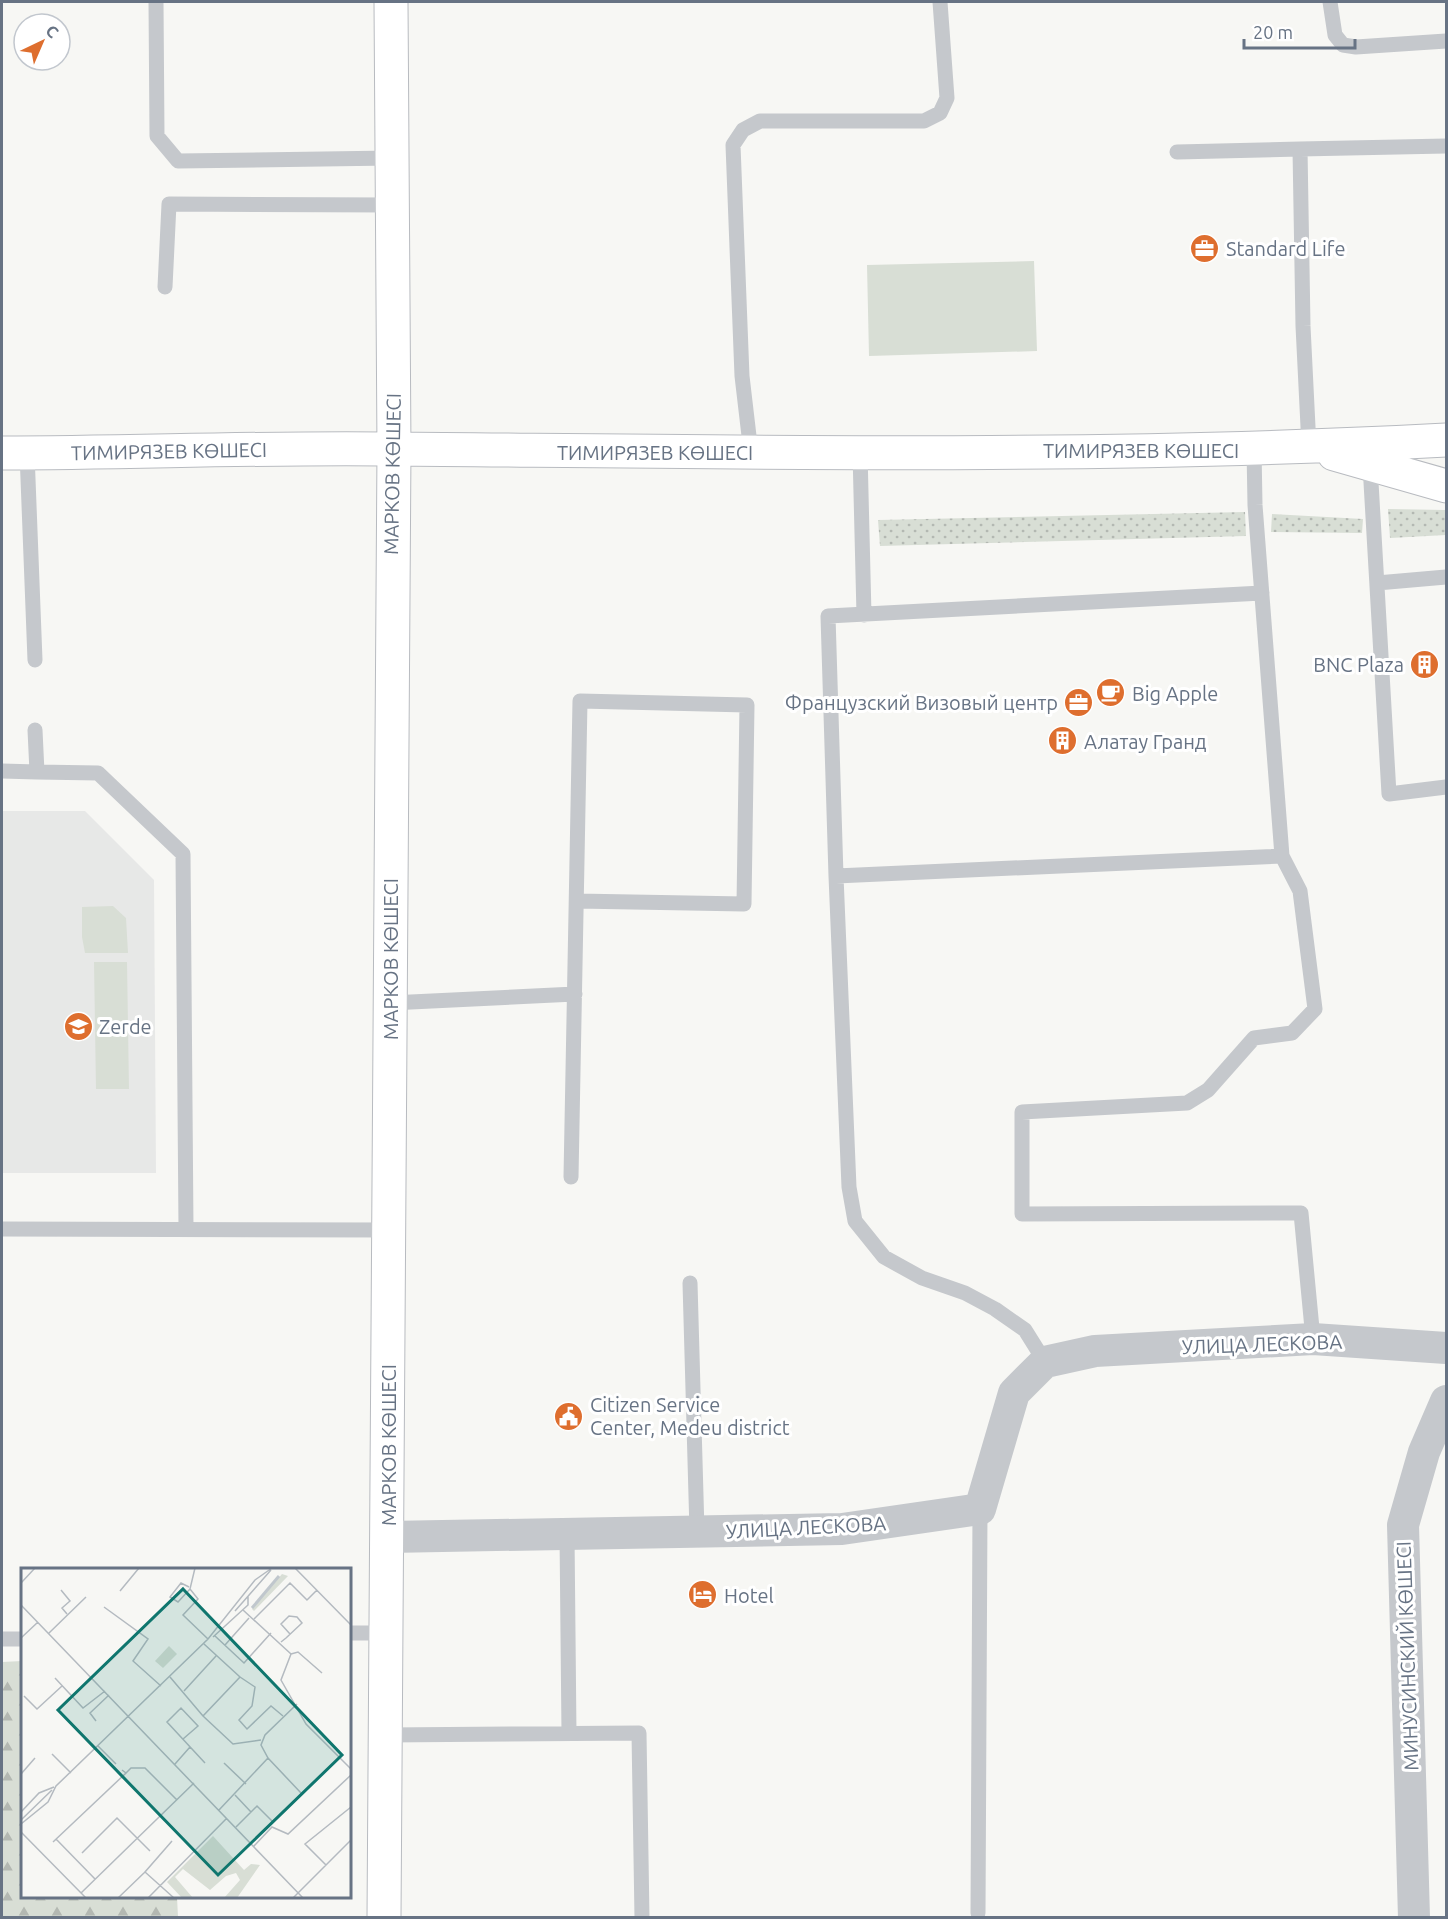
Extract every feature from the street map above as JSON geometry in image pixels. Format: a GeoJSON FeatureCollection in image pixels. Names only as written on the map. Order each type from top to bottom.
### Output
{"type":"FeatureCollection","features":[{"type":"Feature","properties":{"kind":"street","name":"МАРКОВ КӨШЕСІ"},"geometry":{"type":"LineString","coordinates":[[384,1917],[394,449],[391,2]]}},
{"type":"Feature","properties":{"kind":"street","name":"ТИМИРЯЗЕВ КӨШЕСІ"},"geometry":{"type":"LineString","coordinates":[[14,453],[394,449],[751,453],[1254,449],[1446,440]]}},
{"type":"Feature","properties":{"kind":"street","name":"ТИМИРЯЗЕВ КӨШЕСІ"},"geometry":{"type":"LineString","coordinates":[[1309,447],[1446,486]]}},
{"type":"Feature","properties":{"kind":"street","name":"УЛИЦА ЛЕСКОВА"},"geometry":{"type":"LineString","coordinates":[[1045,1362],[1095,1351],[1313,1339],[1446,1348]]}},
{"type":"Feature","properties":{"kind":"street"},"geometry":{"type":"LineString","coordinates":[[980,1509],[1014,1393],[1045,1362]]}},
{"type":"Feature","properties":{"kind":"street","name":"МИНУСИНСКИЙ КӨШЕСІ"},"geometry":{"type":"LineString","coordinates":[[1414,1917],[1403,1525],[1424,1452],[1446,1401]]}},
{"type":"Feature","properties":{"kind":"street","name":"УЛИЦА ЛЕСКОВА"},"geometry":{"type":"LineString","coordinates":[[388,1537],[842,1529],[980,1509]]}},
{"type":"Feature","properties":{"kind":"lane"},"geometry":{"type":"LineString","coordinates":[[156,2],[157,136],[178,161],[392,158]]}},
{"type":"Feature","properties":{"kind":"lane"},"geometry":{"type":"LineString","coordinates":[[751,453],[742,376],[733,145],[743,130],[760,121],[924,121],[940,113],[947,98],[940,2]]}},
{"type":"Feature","properties":{"kind":"lane"},"geometry":{"type":"LineString","coordinates":[[1330,2],[1335,35],[1343,45],[1356,47],[1446,41]]}},
{"type":"Feature","properties":{"kind":"lane"},"geometry":{"type":"LineString","coordinates":[[1177,152],[1446,146]]}},
{"type":"Feature","properties":{"kind":"lane"},"geometry":{"type":"LineString","coordinates":[[1300,149],[1303,326],[1309,447]]}},
{"type":"Feature","properties":{"kind":"lane"},"geometry":{"type":"LineString","coordinates":[[165,286],[169,204],[392,206]]}},
{"type":"Feature","properties":{"kind":"lane"},"geometry":{"type":"LineString","coordinates":[[1254,449],[1255,505],[1282,856],[1300,891],[1315,1009],[1292,1033],[1254,1038],[1208,1090],[1187,1103],[1022,1112],[1022,1214],[1301,1213],[1313,1339]]}},
{"type":"Feature","properties":{"kind":"lane"},"geometry":{"type":"LineString","coordinates":[[860,452],[864,615]]}},
{"type":"Feature","properties":{"kind":"lane"},"geometry":{"type":"LineString","coordinates":[[14,453],[34,660]]}},
{"type":"Feature","properties":{"kind":"lane"},"geometry":{"type":"LineString","coordinates":[[1370,465],[1389,794],[1446,787]]}},
{"type":"Feature","properties":{"kind":"lane"},"geometry":{"type":"LineString","coordinates":[[1377,583],[1446,577]]}},
{"type":"Feature","properties":{"kind":"lane"},"geometry":{"type":"LineString","coordinates":[[1045,1362],[1024,1330],[964,1293],[922,1278],[884,1257],[855,1221],[849,1187],[828,616],[1262,593]]}},
{"type":"Feature","properties":{"kind":"lane"},"geometry":{"type":"LineString","coordinates":[[571,1177],[580,701],[747,705],[744,904],[577,901]]}},
{"type":"Feature","properties":{"kind":"lane"},"geometry":{"type":"LineString","coordinates":[[35,730],[37,772]]}},
{"type":"Feature","properties":{"kind":"lane"},"geometry":{"type":"LineString","coordinates":[[2,771],[98,773],[183,854],[186,1229]]}},
{"type":"Feature","properties":{"kind":"lane"},"geometry":{"type":"LineString","coordinates":[[836,876],[1282,856]]}},
{"type":"Feature","properties":{"kind":"lane"},"geometry":{"type":"LineString","coordinates":[[390,1003],[575,994]]}},
{"type":"Feature","properties":{"kind":"lane"},"geometry":{"type":"LineString","coordinates":[[2,1229],[390,1230]]}},
{"type":"Feature","properties":{"kind":"lane"},"geometry":{"type":"LineString","coordinates":[[690,1283],[697,1532]]}},
{"type":"Feature","properties":{"kind":"lane"},"geometry":{"type":"LineString","coordinates":[[978,1913],[980,1509]]}},
{"type":"Feature","properties":{"kind":"lane"},"geometry":{"type":"LineString","coordinates":[[567,1534],[569,1734]]}},
{"type":"Feature","properties":{"kind":"lane"},"geometry":{"type":"LineString","coordinates":[[351,1633],[387,1633]]}},
{"type":"Feature","properties":{"kind":"lane"},"geometry":{"type":"LineString","coordinates":[[2,1639],[21,1639]]}},
{"type":"Feature","properties":{"kind":"lane"},"geometry":{"type":"LineString","coordinates":[[386,1735],[639,1733],[642,1917]]}},
{"type":"Feature","properties":{"kind":"shaded area","name":"Zerde"},"geometry":{"type":"Polygon","coordinates":[[[2,811],[85,811],[154,880],[156,1173],[2,1173],[2,811]]]}},
{"type":"Feature","properties":{"kind":"green space"},"geometry":{"type":"Polygon","coordinates":[[[1034,261],[1037,351],[869,356],[867,265],[1034,261]]]}},
{"type":"Feature","properties":{"kind":"green space"},"geometry":{"type":"Polygon","coordinates":[[[1388,509],[1446,510],[1446,535],[1390,538],[1388,509]]]}},
{"type":"Feature","properties":{"kind":"green space"},"geometry":{"type":"Polygon","coordinates":[[[1245,512],[1246,536],[880,546],[878,520],[1245,512]]]}},
{"type":"Feature","properties":{"kind":"green space"},"geometry":{"type":"Polygon","coordinates":[[[1272,514],[1363,519],[1362,533],[1271,532],[1272,514]]]}},
{"type":"Feature","properties":{"kind":"green space"},"geometry":{"type":"Polygon","coordinates":[[[113,906],[126,918],[128,953],[85,953],[82,937],[82,907],[113,906]]]}},
{"type":"Feature","properties":{"kind":"green space"},"geometry":{"type":"Polygon","coordinates":[[[94,962],[127,962],[129,1089],[96,1089],[94,962]]]}},
{"type":"Feature","properties":{"kind":"green space"},"geometry":{"type":"Polygon","coordinates":[[[21,1661],[21,1898],[177,1898],[178,1917],[2,1917],[2,1662],[21,1661]]]}},
{"type":"Feature","properties":{"kind":"place","name":"Standard Life"},"geometry":{"type":"Point","coordinates":[1205,248]}},
{"type":"Feature","properties":{"kind":"place","name":"BNC Plaza"},"geometry":{"type":"Point","coordinates":[1425,664]}},
{"type":"Feature","properties":{"kind":"place","name":"Big Apple"},"geometry":{"type":"Point","coordinates":[1111,693]}},
{"type":"Feature","properties":{"kind":"place","name":"Французский Визовый центр"},"geometry":{"type":"Point","coordinates":[1079,702]}},
{"type":"Feature","properties":{"kind":"place","name":"Алатау Гранд"},"geometry":{"type":"Point","coordinates":[1063,741]}},
{"type":"Feature","properties":{"kind":"place","name":"Zerde"},"geometry":{"type":"Point","coordinates":[78,1026]}},
{"type":"Feature","properties":{"kind":"place","name":"Citizen Service Center, Medeu district"},"geometry":{"type":"Point","coordinates":[569,1416]}},
{"type":"Feature","properties":{"kind":"place","name":"Hotel"},"geometry":{"type":"Point","coordinates":[703,1595]}}]}
